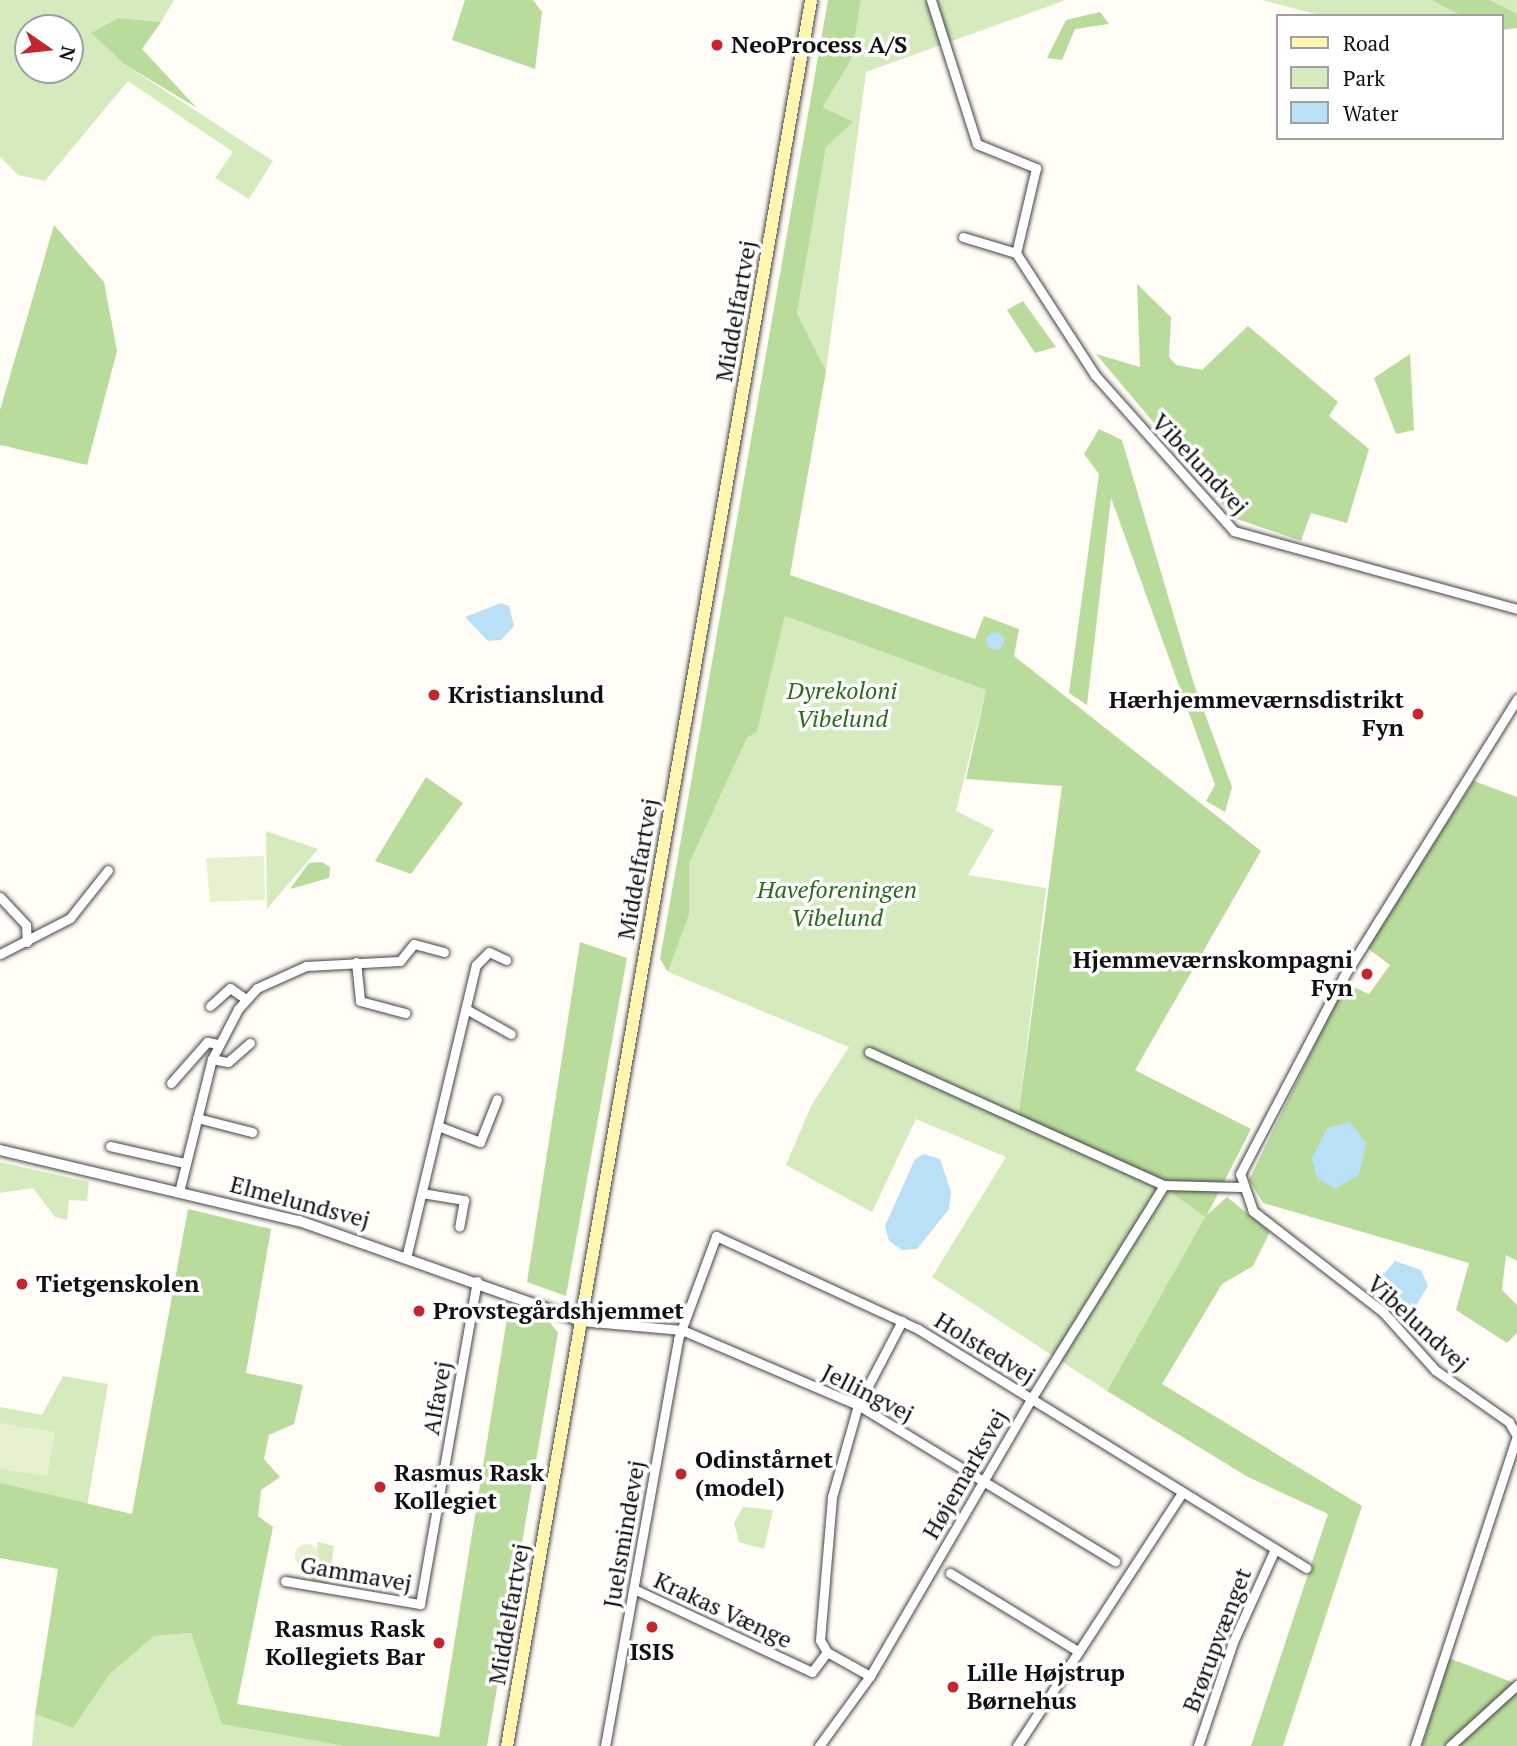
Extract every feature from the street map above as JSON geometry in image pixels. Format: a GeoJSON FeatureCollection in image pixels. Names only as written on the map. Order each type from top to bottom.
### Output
{"type":"FeatureCollection","features":[{"type":"Feature","properties":{"kind":"main road","name":"Middelfartvej"},"geometry":{"type":"LineString","coordinates":[[507,1746],[811,0]]}},
{"type":"Feature","properties":{"kind":"street"},"geometry":{"type":"LineString","coordinates":[[931,0],[977,144],[1036,168],[1016,253],[963,237]]}},
{"type":"Feature","properties":{"kind":"street","name":"Vibelundvej"},"geometry":{"type":"LineString","coordinates":[[1016,253],[1095,375],[1234,531],[1517,609]]}},
{"type":"Feature","properties":{"kind":"street"},"geometry":{"type":"LineString","coordinates":[[869,1052],[1164,1185],[1240,1187],[1245,1160],[1328,1004],[1517,699]]}},
{"type":"Feature","properties":{"kind":"street"},"geometry":{"type":"LineString","coordinates":[[0,954],[70,918],[108,870]]}},
{"type":"Feature","properties":{"kind":"street"},"geometry":{"type":"LineString","coordinates":[[0,897],[26,925],[27,942]]}},
{"type":"Feature","properties":{"kind":"street"},"geometry":{"type":"LineString","coordinates":[[179,1192],[212,1059],[218,1044],[246,999],[291,969],[406,959],[414,944],[444,952]]}},
{"type":"Feature","properties":{"kind":"street"},"geometry":{"type":"LineString","coordinates":[[407,1254],[479,958],[489,952],[506,960]]}},
{"type":"Feature","properties":{"kind":"street"},"geometry":{"type":"LineString","coordinates":[[356,962],[359,1001],[405,1013]]}},
{"type":"Feature","properties":{"kind":"street"},"geometry":{"type":"LineString","coordinates":[[210,1006],[230,988],[246,999]]}},
{"type":"Feature","properties":{"kind":"street"},"geometry":{"type":"LineString","coordinates":[[468,1010],[511,1034]]}},
{"type":"Feature","properties":{"kind":"street"},"geometry":{"type":"LineString","coordinates":[[171,1083],[207,1042],[218,1044]]}},
{"type":"Feature","properties":{"kind":"street"},"geometry":{"type":"LineString","coordinates":[[212,1059],[228,1062],[250,1042]]}},
{"type":"Feature","properties":{"kind":"street"},"geometry":{"type":"LineString","coordinates":[[438,1126],[480,1142],[497,1099]]}},
{"type":"Feature","properties":{"kind":"street"},"geometry":{"type":"LineString","coordinates":[[197,1118],[252,1132]]}},
{"type":"Feature","properties":{"kind":"street"},"geometry":{"type":"LineString","coordinates":[[110,1146],[186,1163]]}},
{"type":"Feature","properties":{"kind":"street","name":"Elmelundsvej"},"geometry":{"type":"LineString","coordinates":[[0,1150],[179,1192],[407,1254],[581,1321]]}},
{"type":"Feature","properties":{"kind":"street","name":"Højemarksvej"},"geometry":{"type":"LineString","coordinates":[[819,1746],[870,1676],[1031,1399],[1164,1185]]}},
{"type":"Feature","properties":{"kind":"street","name":"Vibelundvej"},"geometry":{"type":"LineString","coordinates":[[1240,1187],[1253,1211],[1383,1312],[1435,1370],[1509,1423],[1517,1436],[1415,1746]]}},
{"type":"Feature","properties":{"kind":"street"},"geometry":{"type":"LineString","coordinates":[[422,1193],[464,1200],[459,1227]]}},
{"type":"Feature","properties":{"kind":"street","name":"Holstedvej"},"geometry":{"type":"LineString","coordinates":[[682,1330],[716,1236],[902,1321],[1306,1568]]}},
{"type":"Feature","properties":{"kind":"street","name":"Alfavej"},"geometry":{"type":"LineString","coordinates":[[420,1604],[477,1281]]}},
{"type":"Feature","properties":{"kind":"street","name":"Jellingvej"},"geometry":{"type":"LineString","coordinates":[[581,1321],[682,1330],[858,1405],[1115,1560]]}},
{"type":"Feature","properties":{"kind":"street"},"geometry":{"type":"LineString","coordinates":[[870,1676],[827,1652],[821,1640],[832,1497],[858,1405],[902,1321]]}},
{"type":"Feature","properties":{"kind":"street","name":"Juelsmindevej"},"geometry":{"type":"LineString","coordinates":[[605,1746],[682,1330]]}},
{"type":"Feature","properties":{"kind":"street"},"geometry":{"type":"LineString","coordinates":[[1017,1746],[1182,1493]]}},
{"type":"Feature","properties":{"kind":"street","name":"Brørupvænget"},"geometry":{"type":"LineString","coordinates":[[1198,1746],[1233,1642],[1275,1549]]}},
{"type":"Feature","properties":{"kind":"street"},"geometry":{"type":"LineString","coordinates":[[950,1573],[1078,1651]]}},
{"type":"Feature","properties":{"kind":"street","name":"Gammavej"},"geometry":{"type":"LineString","coordinates":[[285,1581],[420,1604]]}},
{"type":"Feature","properties":{"kind":"street","name":"Krakas Vænge"},"geometry":{"type":"LineString","coordinates":[[634,1589],[812,1672],[827,1652]]}},
{"type":"Feature","properties":{"kind":"street"},"geometry":{"type":"LineString","coordinates":[[1450,1746],[1517,1685]]}},
{"type":"Feature","properties":{"kind":"green space"},"geometry":{"type":"Polygon","coordinates":[[[0,0],[174,0],[161,22],[118,18],[91,33],[124,64],[273,161],[249,199],[215,178],[233,152],[128,81],[45,181],[18,175],[0,157],[0,0]]]}},
{"type":"Feature","properties":{"kind":"green space"},"geometry":{"type":"Polygon","coordinates":[[[465,0],[533,0],[542,12],[535,69],[452,40],[465,0]]]}},
{"type":"Feature","properties":{"kind":"green space"},"geometry":{"type":"Polygon","coordinates":[[[828,0],[861,0],[851,60],[823,107],[853,122],[826,147],[797,313],[826,371],[790,575],[975,639],[984,616],[1019,629],[1014,656],[1261,851],[1135,1070],[1251,1129],[1207,1215],[1227,1197],[1270,1232],[1253,1266],[1222,1284],[1162,1384],[1362,1506],[1283,1746],[1251,1746],[1328,1514],[1248,1477],[1107,1391],[1205,1217],[1148,1176],[1018,1118],[1062,786],[966,779],[986,690],[785,616],[757,732],[747,738],[689,864],[689,915],[668,972],[660,959],[828,0]]]}},
{"type":"Feature","properties":{"kind":"green space"},"geometry":{"type":"Polygon","coordinates":[[[861,0],[1066,0],[866,72],[826,371],[797,313],[826,147],[852,122],[823,107],[851,60],[861,0]]]}},
{"type":"Feature","properties":{"kind":"green space"},"geometry":{"type":"Polygon","coordinates":[[[1262,0],[1431,0],[1458,14],[1315,14],[1262,0]]]}},
{"type":"Feature","properties":{"kind":"green space"},"geometry":{"type":"Polygon","coordinates":[[[1431,0],[1490,0],[1517,14],[1517,28],[1503,30],[1503,14],[1458,14],[1431,0]]]}},
{"type":"Feature","properties":{"kind":"green space"},"geometry":{"type":"Polygon","coordinates":[[[1490,0],[1517,0],[1517,14],[1490,0]]]}},
{"type":"Feature","properties":{"kind":"green space"},"geometry":{"type":"Polygon","coordinates":[[[1100,12],[1109,24],[1075,29],[1062,60],[1047,58],[1066,20],[1100,12]]]}},
{"type":"Feature","properties":{"kind":"green space"},"geometry":{"type":"Polygon","coordinates":[[[118,18],[161,22],[142,49],[197,108],[124,64],[91,33],[118,18]]]}},
{"type":"Feature","properties":{"kind":"green space"},"geometry":{"type":"Polygon","coordinates":[[[54,225],[104,282],[117,351],[87,465],[0,445],[0,410],[54,225]]]}},
{"type":"Feature","properties":{"kind":"green space"},"geometry":{"type":"Polygon","coordinates":[[[1137,284],[1171,317],[1169,357],[1176,365],[1202,370],[1248,326],[1338,402],[1329,416],[1369,449],[1347,523],[1311,513],[1301,541],[1234,518],[1096,354],[1140,367],[1137,284]]]}},
{"type":"Feature","properties":{"kind":"green space"},"geometry":{"type":"Polygon","coordinates":[[[1023,301],[1056,347],[1035,353],[1007,310],[1023,301]]]}},
{"type":"Feature","properties":{"kind":"green space"},"geometry":{"type":"Polygon","coordinates":[[[1410,354],[1414,430],[1396,434],[1374,378],[1410,354]]]}},
{"type":"Feature","properties":{"kind":"green space"},"geometry":{"type":"Polygon","coordinates":[[[1099,429],[1122,440],[1194,684],[1232,787],[1225,812],[1206,801],[1215,785],[1111,498],[1087,705],[1069,693],[1099,474],[1084,454],[1099,429]]]}},
{"type":"Feature","properties":{"kind":"green space","name":"Haveforeningen Vibelund"},"geometry":{"type":"Polygon","coordinates":[[[785,616],[986,690],[956,811],[994,830],[968,875],[1046,888],[1018,1118],[1148,1176],[1205,1217],[1107,1391],[932,1277],[1006,1157],[916,1119],[872,1212],[786,1165],[811,1106],[849,1047],[668,972],[689,915],[689,864],[747,738],[757,732],[785,616]]]}},
{"type":"Feature","properties":{"kind":"green space"},"geometry":{"type":"Polygon","coordinates":[[[426,777],[463,803],[411,874],[375,861],[426,777]]]}},
{"type":"Feature","properties":{"kind":"green space"},"geometry":{"type":"Polygon","coordinates":[[[1474,781],[1517,797],[1517,1261],[1506,1255],[1502,1290],[1517,1305],[1517,1333],[1507,1343],[1456,1310],[1469,1263],[1263,1203],[1249,1180],[1345,983],[1369,994],[1390,965],[1366,947],[1474,781]]]}},
{"type":"Feature","properties":{"kind":"green space"},"geometry":{"type":"Polygon","coordinates":[[[266,831],[318,849],[267,909],[266,831]]]}},
{"type":"Feature","properties":{"kind":"green space"},"geometry":{"type":"Polygon","coordinates":[[[264,856],[265,900],[210,902],[206,858],[264,856]]]}},
{"type":"Feature","properties":{"kind":"green space"},"geometry":{"type":"Polygon","coordinates":[[[322,862],[330,867],[329,878],[290,889],[309,863],[322,862]]]}},
{"type":"Feature","properties":{"kind":"green space"},"geometry":{"type":"Polygon","coordinates":[[[580,942],[627,958],[566,1296],[527,1282],[580,942]]]}},
{"type":"Feature","properties":{"kind":"green space"},"geometry":{"type":"Polygon","coordinates":[[[0,1162],[89,1182],[87,1201],[69,1200],[67,1220],[55,1217],[33,1188],[0,1193],[0,1162]]]}},
{"type":"Feature","properties":{"kind":"green space"},"geometry":{"type":"Polygon","coordinates":[[[188,1209],[271,1229],[246,1373],[303,1385],[294,1424],[269,1435],[264,1459],[280,1477],[261,1490],[258,1516],[273,1527],[237,1704],[439,1737],[509,1306],[549,1321],[558,1333],[487,1746],[343,1746],[222,1724],[191,1633],[154,1636],[110,1674],[73,1728],[35,1714],[58,1569],[0,1558],[0,1483],[132,1514],[188,1209]]]}},
{"type":"Feature","properties":{"kind":"green space"},"geometry":{"type":"Polygon","coordinates":[[[63,1376],[108,1384],[87,1506],[0,1483],[0,1407],[42,1415],[63,1376]]]}},
{"type":"Feature","properties":{"kind":"green space"},"geometry":{"type":"Polygon","coordinates":[[[0,1423],[55,1432],[47,1476],[0,1469],[0,1423]]]}},
{"type":"Feature","properties":{"kind":"green space"},"geometry":{"type":"Polygon","coordinates":[[[743,1507],[773,1510],[764,1549],[739,1542],[734,1523],[743,1507]]]}},
{"type":"Feature","properties":{"kind":"green space"},"geometry":{"type":"Polygon","coordinates":[[[318,1542],[334,1546],[328,1584],[312,1581],[318,1542]]]}},
{"type":"Feature","properties":{"kind":"green space"},"geometry":{"type":"Polygon","coordinates":[[[307,1544],[316,1547],[319,1556],[316,1565],[307,1568],[298,1565],[295,1556],[298,1547],[307,1544]]]}},
{"type":"Feature","properties":{"kind":"green space"},"geometry":{"type":"Polygon","coordinates":[[[191,1633],[223,1724],[343,1746],[32,1746],[35,1714],[73,1728],[110,1674],[154,1636],[191,1633]]]}},
{"type":"Feature","properties":{"kind":"green space"},"geometry":{"type":"Polygon","coordinates":[[[1449,1658],[1517,1684],[1517,1746],[1422,1746],[1449,1658]]]}},
{"type":"Feature","properties":{"kind":"water"},"geometry":{"type":"Polygon","coordinates":[[[501,603],[509,606],[514,626],[501,640],[488,641],[465,617],[501,603]]]}},
{"type":"Feature","properties":{"kind":"water"},"geometry":{"type":"Polygon","coordinates":[[[991,632],[999,632],[1004,641],[1002,648],[991,650],[986,645],[986,637],[991,632]]]}},
{"type":"Feature","properties":{"kind":"water"},"geometry":{"type":"Polygon","coordinates":[[[1350,1122],[1366,1143],[1359,1175],[1335,1189],[1317,1178],[1312,1158],[1327,1128],[1350,1122]]]}},
{"type":"Feature","properties":{"kind":"water"},"geometry":{"type":"Polygon","coordinates":[[[924,1154],[940,1159],[951,1192],[949,1209],[917,1249],[902,1250],[889,1241],[885,1226],[915,1159],[924,1154]]]}},
{"type":"Feature","properties":{"kind":"water"},"geometry":{"type":"Polygon","coordinates":[[[1395,1261],[1421,1270],[1428,1286],[1411,1314],[1392,1305],[1376,1283],[1395,1261]]]}},
{"type":"Feature","properties":{"kind":"place","name":"NeoProcess A/S"},"geometry":{"type":"Point","coordinates":[717,45]}},
{"type":"Feature","properties":{"kind":"place","name":"Kristianslund"},"geometry":{"type":"Point","coordinates":[434,695]}},
{"type":"Feature","properties":{"kind":"place","name":"Hærhjemmeværnsdistrikt Fyn"},"geometry":{"type":"Point","coordinates":[1418,714]}},
{"type":"Feature","properties":{"kind":"place","name":"Hjemmeværnskompagni Fyn"},"geometry":{"type":"Point","coordinates":[1367,974]}},
{"type":"Feature","properties":{"kind":"place","name":"Tietgenskolen"},"geometry":{"type":"Point","coordinates":[22,1284]}},
{"type":"Feature","properties":{"kind":"place","name":"Provstegårdshjemmet"},"geometry":{"type":"Point","coordinates":[419,1311]}},
{"type":"Feature","properties":{"kind":"place","name":"Odinstårnet (model)"},"geometry":{"type":"Point","coordinates":[681,1474]}},
{"type":"Feature","properties":{"kind":"place","name":"Rasmus Rask Kollegiet"},"geometry":{"type":"Point","coordinates":[380,1487]}},
{"type":"Feature","properties":{"kind":"place","name":"ISIS"},"geometry":{"type":"Point","coordinates":[652,1627]}},
{"type":"Feature","properties":{"kind":"place","name":"Rasmus Rask Kollegiets Bar"},"geometry":{"type":"Point","coordinates":[439,1643]}},
{"type":"Feature","properties":{"kind":"place","name":"Lille Højstrup Børnehus"},"geometry":{"type":"Point","coordinates":[953,1687]}},
{"type":"Feature","properties":{"kind":"park label","name":"Dyrekoloni Vibelund"},"geometry":{"type":"Point","coordinates":[842,705]}}]}
